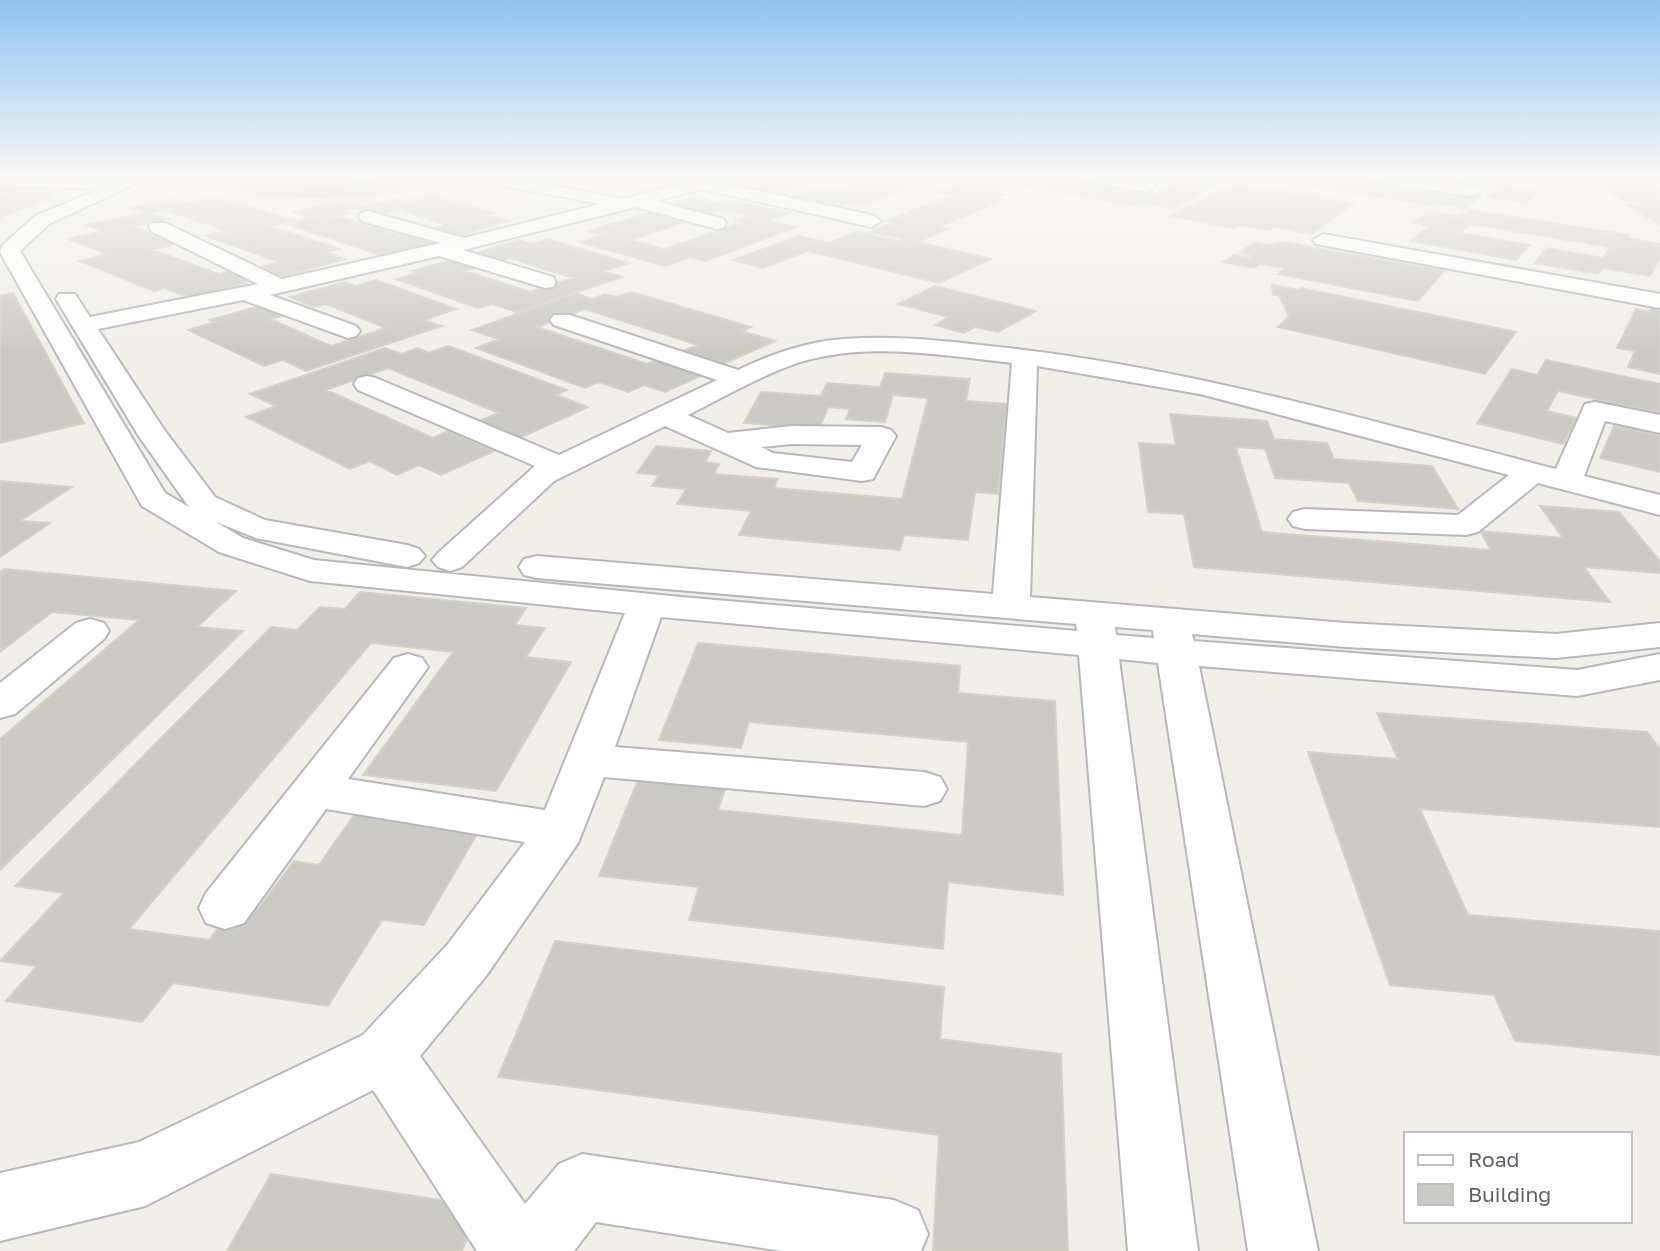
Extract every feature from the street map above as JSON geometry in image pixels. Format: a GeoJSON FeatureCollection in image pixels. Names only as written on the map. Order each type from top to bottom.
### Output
{"type":"FeatureCollection","features":[{"type":"Feature","properties":{"kind":"street"},"geometry":{"type":"LineString","coordinates":[[26,234],[9,250],[19,283],[153,499],[231,545],[310,570],[646,605],[1096,629],[1577,683],[1660,667]]}},
{"type":"Feature","properties":{"kind":"street"},"geometry":{"type":"LineString","coordinates":[[47,234],[39,253],[153,435],[204,504],[256,528],[394,555],[1011,607],[1096,629]]}},
{"type":"Feature","properties":{"kind":"street"},"geometry":{"type":"LineString","coordinates":[[174,234],[282,286]]}},
{"type":"Feature","properties":{"kind":"street"},"geometry":{"type":"LineString","coordinates":[[431,234],[466,244]]}},
{"type":"Feature","properties":{"kind":"street"},"geometry":{"type":"LineString","coordinates":[[84,325],[247,294],[505,234]]}},
{"type":"Feature","properties":{"kind":"street"},"geometry":{"type":"LineString","coordinates":[[1323,240],[1660,300]]}},
{"type":"Feature","properties":{"kind":"street"},"geometry":{"type":"LineString","coordinates":[[442,250],[545,282]]}},
{"type":"Feature","properties":{"kind":"street"},"geometry":{"type":"LineString","coordinates":[[247,294],[348,331]]}},
{"type":"Feature","properties":{"kind":"street"},"geometry":{"type":"LineString","coordinates":[[562,320],[741,379]]}},
{"type":"Feature","properties":{"kind":"street"},"geometry":{"type":"LineString","coordinates":[[450,560],[543,474],[777,361],[842,346],[911,345],[1025,357],[1202,386],[1660,505]]}},
{"type":"Feature","properties":{"kind":"street"},"geometry":{"type":"LineString","coordinates":[[1011,607],[1025,357]]}},
{"type":"Feature","properties":{"kind":"street"},"geometry":{"type":"LineString","coordinates":[[367,384],[559,466]]}},
{"type":"Feature","properties":{"kind":"street"},"geometry":{"type":"LineString","coordinates":[[1567,480],[1595,410],[1660,424]]}},
{"type":"Feature","properties":{"kind":"street"},"geometry":{"type":"LineString","coordinates":[[665,415],[724,442]]}},
{"type":"Feature","properties":{"kind":"street"},"geometry":{"type":"LineString","coordinates":[[1305,519],[1466,525],[1533,471]]}},
{"type":"Feature","properties":{"kind":"street"},"geometry":{"type":"LineString","coordinates":[[0,1207],[145,1173],[384,1054],[467,960],[561,830],[646,605]]}},
{"type":"Feature","properties":{"kind":"street"},"geometry":{"type":"LineString","coordinates":[[1096,629],[1163,1251]]}},
{"type":"Feature","properties":{"kind":"street"},"geometry":{"type":"LineString","coordinates":[[0,704],[90,631]]}},
{"type":"Feature","properties":{"kind":"street"},"geometry":{"type":"LineString","coordinates":[[1173,636],[1346,635],[1556,646],[1660,635]]}},
{"type":"Feature","properties":{"kind":"street"},"geometry":{"type":"LineString","coordinates":[[1173,636],[1283,1251]]}},
{"type":"Feature","properties":{"kind":"street"},"geometry":{"type":"LineString","coordinates":[[225,908],[408,667]]}},
{"type":"Feature","properties":{"kind":"street"},"geometry":{"type":"LineString","coordinates":[[588,760],[924,789]]}},
{"type":"Feature","properties":{"kind":"street"},"geometry":{"type":"LineString","coordinates":[[314,790],[561,830]]}},
{"type":"Feature","properties":{"kind":"street"},"geometry":{"type":"LineString","coordinates":[[384,1054],[517,1251]]}},
{"type":"Feature","properties":{"kind":"street"},"geometry":{"type":"LineString","coordinates":[[531,1251],[582,1188],[894,1234]]}},
{"type":"Feature","properties":{"kind":"building"},"geometry":{"type":"Polygon","coordinates":[[[88,234],[154,234],[179,243],[153,250],[219,274],[231,271],[256,280],[189,298],[165,288],[154,291],[80,261],[107,254],[68,239],[88,234]]]}},
{"type":"Feature","properties":{"kind":"building"},"geometry":{"type":"Polygon","coordinates":[[[295,234],[340,249],[326,252],[345,259],[284,276],[259,267],[280,262],[206,236],[295,234]]]}},
{"type":"Feature","properties":{"kind":"building"},"geometry":{"type":"Polygon","coordinates":[[[318,234],[418,234],[441,241],[387,257],[318,234]]]}},
{"type":"Feature","properties":{"kind":"building"},"geometry":{"type":"Polygon","coordinates":[[[600,234],[648,234],[631,240],[664,249],[706,234],[777,234],[705,261],[690,257],[665,266],[579,242],[602,235],[600,234]]]}},
{"type":"Feature","properties":{"kind":"building"},"geometry":{"type":"Polygon","coordinates":[[[851,234],[868,234],[897,241],[903,239],[881,234],[936,234],[918,242],[991,259],[939,283],[808,251],[763,268],[732,260],[799,236],[829,243],[851,234]]]}},
{"type":"Feature","properties":{"kind":"building"},"geometry":{"type":"Polygon","coordinates":[[[1419,234],[1468,234],[1529,245],[1516,260],[1411,241],[1419,234]]]}},
{"type":"Feature","properties":{"kind":"building"},"geometry":{"type":"Polygon","coordinates":[[[1533,234],[1629,235],[1627,238],[1660,244],[1660,257],[1650,276],[1602,268],[1598,274],[1535,263],[1547,248],[1603,258],[1610,247],[1533,234]]]}},
{"type":"Feature","properties":{"kind":"building"},"geometry":{"type":"Polygon","coordinates":[[[547,239],[629,263],[604,271],[622,277],[517,312],[492,304],[478,308],[396,279],[418,273],[412,271],[454,259],[479,267],[466,271],[530,292],[573,278],[510,258],[501,261],[476,253],[519,240],[531,244],[547,239]]]}},
{"type":"Feature","properties":{"kind":"building"},"geometry":{"type":"Polygon","coordinates":[[[1255,242],[1270,245],[1284,242],[1444,271],[1418,301],[1278,274],[1285,268],[1260,264],[1254,268],[1223,262],[1234,255],[1249,258],[1252,255],[1240,253],[1255,242]]]}},
{"type":"Feature","properties":{"kind":"building"},"geometry":{"type":"Polygon","coordinates":[[[376,280],[456,309],[424,320],[442,326],[306,371],[283,360],[264,366],[188,330],[215,322],[210,320],[263,305],[286,315],[270,319],[331,346],[386,328],[326,304],[314,307],[290,297],[345,282],[356,286],[376,280]]]}},
{"type":"Feature","properties":{"kind":"building"},"geometry":{"type":"Polygon","coordinates":[[[1272,285],[1299,290],[1301,288],[1516,332],[1485,374],[1278,327],[1289,316],[1279,295],[1273,295],[1272,285]]]}},
{"type":"Feature","properties":{"kind":"building"},"geometry":{"type":"Polygon","coordinates":[[[935,286],[1036,311],[998,332],[975,327],[964,333],[935,325],[949,317],[898,304],[935,286]]]}},
{"type":"Feature","properties":{"kind":"building"},"geometry":{"type":"Polygon","coordinates":[[[631,292],[751,327],[742,331],[775,341],[723,364],[683,351],[698,345],[585,309],[537,327],[647,364],[659,359],[705,374],[665,392],[644,385],[628,392],[599,382],[585,388],[476,348],[498,339],[472,330],[575,293],[592,299],[605,294],[616,297],[631,292]]]}},
{"type":"Feature","properties":{"kind":"building"},"geometry":{"type":"Polygon","coordinates":[[[13,293],[84,423],[0,443],[0,296],[13,293]]]}},
{"type":"Feature","properties":{"kind":"building"},"geometry":{"type":"Polygon","coordinates":[[[1653,304],[1660,305],[1660,374],[1628,367],[1635,351],[1617,348],[1636,309],[1649,312],[1653,304]]]}},
{"type":"Feature","properties":{"kind":"building"},"geometry":{"type":"Polygon","coordinates":[[[448,346],[567,390],[556,395],[588,407],[520,438],[479,421],[499,413],[388,368],[326,390],[433,438],[448,431],[494,451],[441,475],[419,465],[397,475],[370,461],[350,469],[246,417],[276,406],[250,394],[385,348],[402,354],[418,348],[429,353],[448,346]]]}},
{"type":"Feature","properties":{"kind":"building"},"geometry":{"type":"Polygon","coordinates":[[[1546,360],[1660,384],[1660,413],[1558,391],[1547,411],[1576,418],[1563,444],[1477,423],[1512,369],[1537,375],[1546,360]]]}},
{"type":"Feature","properties":{"kind":"building"},"geometry":{"type":"Polygon","coordinates":[[[885,373],[970,379],[966,401],[1007,404],[998,494],[975,492],[968,540],[904,535],[900,550],[739,535],[751,511],[677,504],[686,489],[652,486],[659,475],[637,473],[656,446],[711,451],[705,462],[719,464],[714,474],[778,479],[774,488],[902,499],[928,398],[893,395],[885,422],[846,419],[850,409],[828,407],[819,429],[744,423],[761,392],[821,396],[827,383],[880,387],[885,373]]]}},
{"type":"Feature","properties":{"kind":"building"},"geometry":{"type":"Polygon","coordinates":[[[1170,414],[1267,421],[1274,439],[1327,443],[1334,459],[1432,466],[1458,509],[1358,501],[1349,483],[1275,478],[1265,449],[1236,447],[1262,532],[1491,550],[1480,531],[1563,538],[1540,506],[1619,512],[1660,561],[1660,573],[1584,567],[1610,602],[1194,567],[1184,514],[1148,512],[1139,443],[1176,445],[1170,414]]]}},
{"type":"Feature","properties":{"kind":"building"},"geometry":{"type":"Polygon","coordinates":[[[1614,426],[1660,436],[1660,472],[1600,458],[1614,426]]]}},
{"type":"Feature","properties":{"kind":"building"},"geometry":{"type":"Polygon","coordinates":[[[0,481],[72,487],[20,521],[50,523],[0,557],[0,481]]]}},
{"type":"Feature","properties":{"kind":"building"},"geometry":{"type":"Polygon","coordinates":[[[5,569],[236,591],[197,627],[243,631],[0,870],[0,739],[139,620],[52,612],[0,652],[0,572],[5,569]]]}},
{"type":"Feature","properties":{"kind":"building"},"geometry":{"type":"Polygon","coordinates":[[[360,592],[526,608],[515,625],[545,628],[526,657],[571,662],[496,791],[363,775],[453,652],[371,643],[129,929],[209,940],[235,905],[258,909],[294,861],[319,865],[357,811],[481,827],[424,925],[382,920],[328,1006],[173,983],[142,1022],[6,1001],[37,966],[0,961],[64,893],[15,886],[271,627],[297,630],[320,607],[345,609],[360,592]]]}},
{"type":"Feature","properties":{"kind":"building"},"geometry":{"type":"Polygon","coordinates":[[[698,643],[960,666],[958,693],[1055,701],[1063,895],[948,882],[943,949],[689,920],[699,887],[599,876],[640,775],[727,784],[718,810],[962,835],[968,742],[749,722],[741,748],[659,740],[698,643]]]}},
{"type":"Feature","properties":{"kind":"building"},"geometry":{"type":"Polygon","coordinates":[[[1377,713],[1647,732],[1660,749],[1660,827],[1420,809],[1468,915],[1660,931],[1660,1055],[1515,1041],[1494,995],[1390,985],[1308,752],[1398,759],[1377,713]]]}},
{"type":"Feature","properties":{"kind":"building"},"geometry":{"type":"Polygon","coordinates":[[[555,941],[944,987],[940,1039],[1061,1054],[1068,1251],[933,1251],[939,1135],[498,1077],[555,941]]]}},
{"type":"Feature","properties":{"kind":"building"},"geometry":{"type":"Polygon","coordinates":[[[271,1174],[480,1206],[462,1251],[227,1251],[271,1174]]]}}]}
